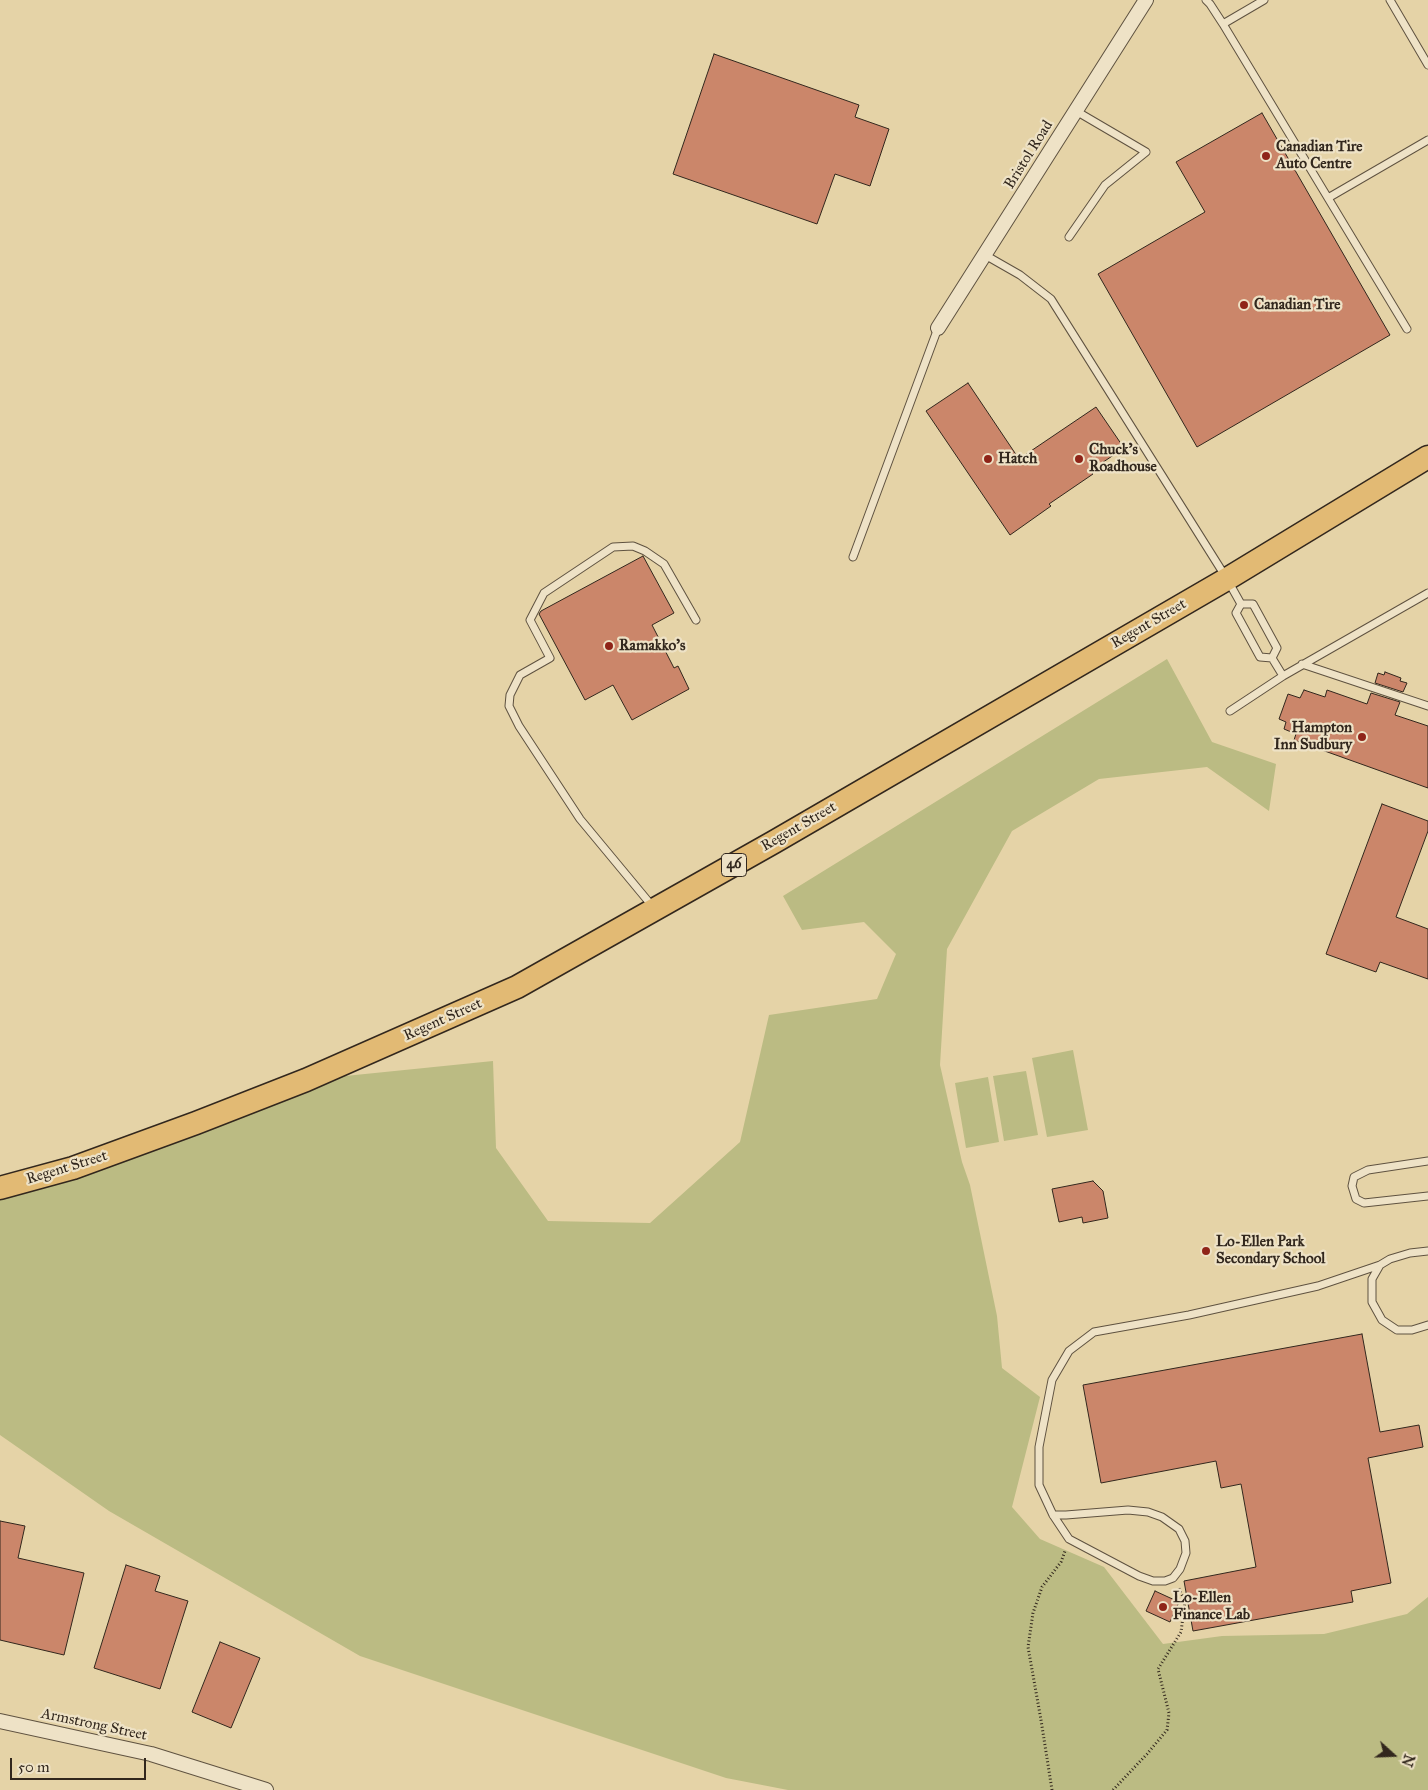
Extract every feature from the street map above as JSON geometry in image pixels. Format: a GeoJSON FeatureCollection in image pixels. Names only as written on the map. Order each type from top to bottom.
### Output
{"type":"FeatureCollection","features":[{"type":"Feature","properties":{"kind":"main road","name":"Regent Street"},"geometry":{"type":"LineString","coordinates":[[0,1188],[73,1168],[196,1123],[306,1080],[517,987],[774,842],[1227,579],[1428,457]]}},
{"type":"Feature","properties":{"kind":"street","name":"Bristol Road"},"geometry":{"type":"LineString","coordinates":[[938,328],[1146,0]]}},
{"type":"Feature","properties":{"kind":"street","name":"Armstrong Street"},"geometry":{"type":"LineString","coordinates":[[0,1721],[151,1754],[263,1790]]}},
{"type":"Feature","properties":{"kind":"lane"},"geometry":{"type":"LineString","coordinates":[[1206,0],[1223,24],[1407,329]]}},
{"type":"Feature","properties":{"kind":"lane"},"geometry":{"type":"LineString","coordinates":[[1223,24],[1264,0]]}},
{"type":"Feature","properties":{"kind":"lane"},"geometry":{"type":"LineString","coordinates":[[1390,0],[1428,65]]}},
{"type":"Feature","properties":{"kind":"lane"},"geometry":{"type":"LineString","coordinates":[[1069,237],[1105,185],[1146,152],[1076,111]]}},
{"type":"Feature","properties":{"kind":"lane"},"geometry":{"type":"LineString","coordinates":[[1328,198],[1428,140]]}},
{"type":"Feature","properties":{"kind":"lane"},"geometry":{"type":"LineString","coordinates":[[985,256],[1020,275],[1050,299],[1241,604]]}},
{"type":"Feature","properties":{"kind":"lane"},"geometry":{"type":"LineString","coordinates":[[853,557],[938,328]]}},
{"type":"Feature","properties":{"kind":"lane"},"geometry":{"type":"LineString","coordinates":[[655,909],[580,819],[519,726],[509,706],[510,695],[520,675],[550,658],[530,620],[544,593],[613,547],[633,546],[645,551],[664,564],[696,620]]}},
{"type":"Feature","properties":{"kind":"lane"},"geometry":{"type":"LineString","coordinates":[[1230,711],[1302,664],[1428,595]]}},
{"type":"Feature","properties":{"kind":"lane"},"geometry":{"type":"LineString","coordinates":[[1241,604],[1236,613],[1260,657],[1272,658]]}},
{"type":"Feature","properties":{"kind":"lane"},"geometry":{"type":"LineString","coordinates":[[1241,604],[1253,604],[1277,648],[1272,658]]}},
{"type":"Feature","properties":{"kind":"lane"},"geometry":{"type":"LineString","coordinates":[[1272,658],[1283,676]]}},
{"type":"Feature","properties":{"kind":"lane"},"geometry":{"type":"LineString","coordinates":[[1302,664],[1428,706]]}},
{"type":"Feature","properties":{"kind":"lane"},"geometry":{"type":"LineString","coordinates":[[1428,1161],[1368,1170],[1354,1177],[1352,1186],[1356,1199],[1364,1203],[1428,1196]]}},
{"type":"Feature","properties":{"kind":"lane"},"geometry":{"type":"LineString","coordinates":[[1053,1515],[1128,1510],[1148,1512],[1162,1517],[1180,1529],[1185,1541],[1186,1553],[1180,1569],[1173,1578],[1165,1581],[1153,1581],[1139,1576],[1069,1539],[1053,1515],[1039,1485],[1039,1447],[1052,1380],[1068,1350],[1094,1332],[1189,1315],[1318,1286],[1380,1265],[1390,1259],[1410,1253],[1428,1251]]}},
{"type":"Feature","properties":{"kind":"lane"},"geometry":{"type":"LineString","coordinates":[[1380,1265],[1372,1280],[1372,1302],[1382,1320],[1396,1330],[1412,1330],[1428,1325]]}},
{"type":"Feature","properties":{"kind":"path"},"geometry":{"type":"LineString","coordinates":[[1052,1790],[1028,1648],[1033,1613],[1042,1587],[1061,1562],[1069,1539]]}},
{"type":"Feature","properties":{"kind":"path"},"geometry":{"type":"LineString","coordinates":[[1113,1790],[1167,1730],[1169,1713],[1158,1669],[1181,1632],[1185,1601],[1173,1578]]}},
{"type":"Feature","properties":{"kind":"green space"},"geometry":{"type":"Polygon","coordinates":[[[1167,659],[1212,742],[1276,764],[1269,811],[1207,767],[1099,779],[1012,831],[947,949],[940,1065],[962,1162],[970,1185],[997,1316],[1002,1368],[1040,1397],[1012,1507],[1040,1539],[1104,1567],[1163,1644],[1222,1636],[1324,1634],[1407,1614],[1428,1597],[1428,1790],[788,1790],[726,1778],[360,1656],[109,1511],[0,1435],[0,1188],[306,1080],[493,1061],[496,1148],[548,1221],[650,1223],[740,1142],[769,1015],[877,999],[896,954],[864,922],[802,930],[783,896],[1167,659]]]}},
{"type":"Feature","properties":{"kind":"green space"},"geometry":{"type":"Polygon","coordinates":[[[1073,1050],[1088,1130],[1047,1137],[1032,1058],[1073,1050]]]}},
{"type":"Feature","properties":{"kind":"green space"},"geometry":{"type":"Polygon","coordinates":[[[1026,1071],[1038,1135],[1004,1141],[993,1076],[1026,1071]]]}},
{"type":"Feature","properties":{"kind":"green space"},"geometry":{"type":"Polygon","coordinates":[[[988,1077],[999,1142],[966,1148],[955,1083],[988,1077]]]}},
{"type":"Feature","properties":{"kind":"building"},"geometry":{"type":"Polygon","coordinates":[[[714,54],[859,105],[855,117],[889,129],[870,186],[835,174],[817,224],[673,174],[714,54]]]}},
{"type":"Feature","properties":{"kind":"building","name":"Canadian Tire"},"geometry":{"type":"Polygon","coordinates":[[[1262,113],[1390,335],[1197,447],[1098,274],[1205,212],[1176,162],[1262,113]]]}},
{"type":"Feature","properties":{"kind":"building","name":"Hatch"},"geometry":{"type":"Polygon","coordinates":[[[968,383],[1019,459],[1096,407],[1124,448],[1090,471],[1093,474],[1049,504],[1051,506],[1010,535],[926,411],[968,383]]]}},
{"type":"Feature","properties":{"kind":"building","name":"Ramakko's"},"geometry":{"type":"Polygon","coordinates":[[[643,556],[674,613],[652,625],[674,668],[678,666],[689,689],[632,720],[613,685],[585,700],[539,614],[541,611],[643,556]]]}},
{"type":"Feature","properties":{"kind":"building"},"geometry":{"type":"Polygon","coordinates":[[[1385,672],[1401,678],[1400,681],[1407,683],[1403,692],[1375,683],[1378,673],[1384,675],[1385,672]]]}},
{"type":"Feature","properties":{"kind":"building","name":"Hampton Inn Sudbury"},"geometry":{"type":"Polygon","coordinates":[[[1304,690],[1325,697],[1327,690],[1367,704],[1371,693],[1400,702],[1395,715],[1428,726],[1428,788],[1294,740],[1296,734],[1284,729],[1286,722],[1279,719],[1288,694],[1300,698],[1304,690]]]}},
{"type":"Feature","properties":{"kind":"building"},"geometry":{"type":"Polygon","coordinates":[[[1382,804],[1428,821],[1428,831],[1396,917],[1428,929],[1428,979],[1380,962],[1376,972],[1326,954],[1382,804]]]}},
{"type":"Feature","properties":{"kind":"building"},"geometry":{"type":"Polygon","coordinates":[[[1093,1181],[1103,1191],[1108,1218],[1083,1223],[1082,1217],[1059,1222],[1052,1189],[1093,1181]]]}},
{"type":"Feature","properties":{"kind":"building"},"geometry":{"type":"Polygon","coordinates":[[[1362,1334],[1380,1432],[1419,1425],[1423,1447],[1368,1458],[1391,1583],[1351,1591],[1353,1602],[1193,1631],[1184,1581],[1256,1567],[1241,1484],[1221,1488],[1216,1461],[1101,1483],[1083,1385],[1362,1334]]]}},
{"type":"Feature","properties":{"kind":"building"},"geometry":{"type":"Polygon","coordinates":[[[0,1521],[25,1526],[18,1558],[84,1573],[64,1655],[0,1640],[0,1521]]]}},
{"type":"Feature","properties":{"kind":"building"},"geometry":{"type":"Polygon","coordinates":[[[126,1565],[160,1576],[155,1591],[188,1601],[160,1689],[94,1668],[126,1565]]]}},
{"type":"Feature","properties":{"kind":"building","name":"Lo-Ellen Finance Lab"},"geometry":{"type":"Polygon","coordinates":[[[1155,1591],[1179,1602],[1170,1622],[1146,1611],[1155,1591]]]}},
{"type":"Feature","properties":{"kind":"building"},"geometry":{"type":"Polygon","coordinates":[[[220,1642],[260,1658],[231,1728],[192,1712],[220,1642]]]}},
{"type":"Feature","properties":{"kind":"place","name":"Canadian Tire Auto Centre"},"geometry":{"type":"Point","coordinates":[1266,156]}},
{"type":"Feature","properties":{"kind":"place","name":"Canadian Tire"},"geometry":{"type":"Point","coordinates":[1244,305]}},
{"type":"Feature","properties":{"kind":"place","name":"Hatch"},"geometry":{"type":"Point","coordinates":[988,459]}},
{"type":"Feature","properties":{"kind":"place","name":"Chuck's Roadhouse"},"geometry":{"type":"Point","coordinates":[1079,459]}},
{"type":"Feature","properties":{"kind":"place","name":"Ramakko's"},"geometry":{"type":"Point","coordinates":[609,646]}},
{"type":"Feature","properties":{"kind":"place","name":"Hampton Inn Sudbury"},"geometry":{"type":"Point","coordinates":[1362,737]}},
{"type":"Feature","properties":{"kind":"place","name":"Lo-Ellen Park Secondary School"},"geometry":{"type":"Point","coordinates":[1206,1251]}},
{"type":"Feature","properties":{"kind":"place","name":"Lo-Ellen Finance Lab"},"geometry":{"type":"Point","coordinates":[1163,1607]}}]}
